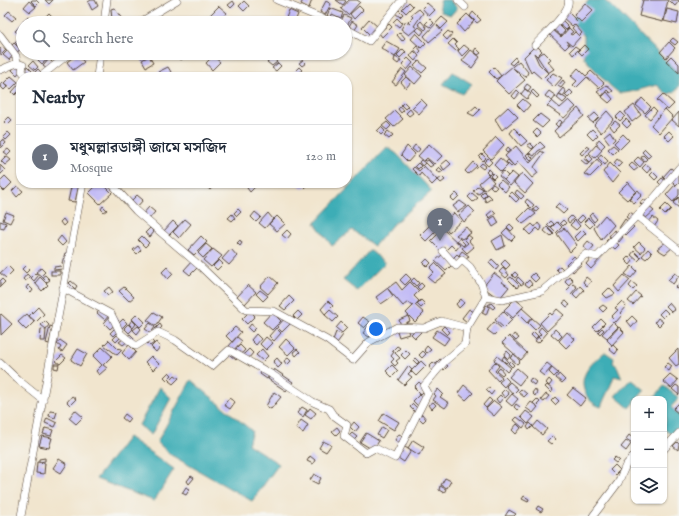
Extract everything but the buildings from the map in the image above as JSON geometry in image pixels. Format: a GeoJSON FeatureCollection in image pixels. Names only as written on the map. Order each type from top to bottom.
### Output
{"type":"FeatureCollection","features":[{"type":"Feature","properties":{"kind":"street"},"geometry":{"type":"LineString","coordinates":[[105,16],[107,0]]}},
{"type":"Feature","properties":{"kind":"street"},"geometry":{"type":"LineString","coordinates":[[151,16],[177,0]]}},
{"type":"Feature","properties":{"kind":"street"},"geometry":{"type":"LineString","coordinates":[[277,0],[317,16]]}},
{"type":"Feature","properties":{"kind":"street"},"geometry":{"type":"LineString","coordinates":[[352,32],[369,41],[402,0]]}},
{"type":"Feature","properties":{"kind":"street"},"geometry":{"type":"LineString","coordinates":[[458,0],[465,7]]}},
{"type":"Feature","properties":{"kind":"street"},"geometry":{"type":"LineString","coordinates":[[535,45],[562,16],[568,7],[568,0]]}},
{"type":"Feature","properties":{"kind":"street"},"geometry":{"type":"LineString","coordinates":[[0,35],[16,56]]}},
{"type":"Feature","properties":{"kind":"street"},"geometry":{"type":"LineString","coordinates":[[46,72],[61,60]]}},
{"type":"Feature","properties":{"kind":"street"},"geometry":{"type":"LineString","coordinates":[[98,72],[99,60]]}},
{"type":"Feature","properties":{"kind":"street"},"geometry":{"type":"LineString","coordinates":[[0,70],[17,63],[22,65],[23,72]]}},
{"type":"Feature","properties":{"kind":"street"},"geometry":{"type":"LineString","coordinates":[[486,297],[502,300],[542,291],[586,254],[597,258],[679,168]]}},
{"type":"Feature","properties":{"kind":"street"},"geometry":{"type":"LineString","coordinates":[[21,516],[82,188]]}},
{"type":"Feature","properties":{"kind":"street"},"geometry":{"type":"LineString","coordinates":[[115,188],[136,211],[200,266],[246,310],[274,311],[327,340],[353,360],[369,342],[397,327],[424,328],[441,321],[467,328]]}},
{"type":"Feature","properties":{"kind":"street"},"geometry":{"type":"LineString","coordinates":[[645,207],[638,217],[679,250]]}},
{"type":"Feature","properties":{"kind":"street"},"geometry":{"type":"LineString","coordinates":[[443,250],[456,266],[462,260],[470,267],[481,283],[486,297]]}},
{"type":"Feature","properties":{"kind":"street"},"geometry":{"type":"LineString","coordinates":[[63,288],[111,314],[121,334],[136,346],[158,332],[175,340],[212,366],[229,350],[271,374],[313,402],[329,409],[333,414],[347,424],[344,436],[366,453],[375,448],[395,458],[428,393],[424,386],[445,361],[465,344],[467,328],[486,297]]}},
{"type":"Feature","properties":{"kind":"street"},"geometry":{"type":"LineString","coordinates":[[0,363],[43,400]]}},
{"type":"Feature","properties":{"kind":"street"},"geometry":{"type":"LineString","coordinates":[[667,446],[679,433]]}},
{"type":"Feature","properties":{"kind":"street"},"geometry":{"type":"LineString","coordinates":[[593,516],[618,483],[626,465],[631,459]]}},
{"type":"Feature","properties":{"kind":"water"},"geometry":{"type":"Polygon","coordinates":[[[441,0],[450,0],[457,8],[451,15],[441,12],[439,5],[441,0]]]}},
{"type":"Feature","properties":{"kind":"water"},"geometry":{"type":"Polygon","coordinates":[[[589,0],[604,0],[615,9],[679,74],[679,86],[675,92],[667,94],[657,85],[620,93],[596,71],[584,58],[584,36],[571,20],[589,0]]]}},
{"type":"Feature","properties":{"kind":"water"},"geometry":{"type":"Polygon","coordinates":[[[453,72],[472,84],[462,94],[443,84],[453,72]]]}},
{"type":"Feature","properties":{"kind":"water"},"geometry":{"type":"Polygon","coordinates":[[[387,147],[397,154],[432,191],[392,225],[374,246],[352,230],[332,246],[315,223],[348,188],[352,188],[352,184],[387,147]]]}},
{"type":"Feature","properties":{"kind":"water"},"geometry":{"type":"Polygon","coordinates":[[[370,250],[385,263],[357,291],[343,280],[370,250]]]}},
{"type":"Feature","properties":{"kind":"water"},"geometry":{"type":"Polygon","coordinates":[[[605,352],[614,358],[613,363],[617,366],[622,378],[614,376],[601,407],[596,405],[588,398],[585,393],[583,383],[588,369],[605,352]]]}},
{"type":"Feature","properties":{"kind":"water"},"geometry":{"type":"Polygon","coordinates":[[[631,379],[645,390],[640,396],[631,396],[631,406],[629,408],[615,396],[631,379]]]}},
{"type":"Feature","properties":{"kind":"water"},"geometry":{"type":"Polygon","coordinates":[[[191,380],[252,431],[248,444],[279,464],[252,501],[171,455],[157,442],[191,380]]]}},
{"type":"Feature","properties":{"kind":"water"},"geometry":{"type":"Polygon","coordinates":[[[664,386],[679,398],[671,407],[679,415],[679,428],[673,436],[667,431],[667,396],[656,396],[664,386]]]}},
{"type":"Feature","properties":{"kind":"water"},"geometry":{"type":"Polygon","coordinates":[[[160,387],[171,398],[151,435],[139,425],[160,387]]]}},
{"type":"Feature","properties":{"kind":"water"},"geometry":{"type":"Polygon","coordinates":[[[128,437],[174,469],[154,501],[96,479],[128,437]]]}},
{"type":"Feature","properties":{"kind":"place","name":"মধুমল্লারডাঙ্গী জামে মসজিদ"},"geometry":{"type":"Point","coordinates":[440,241]}}]}
